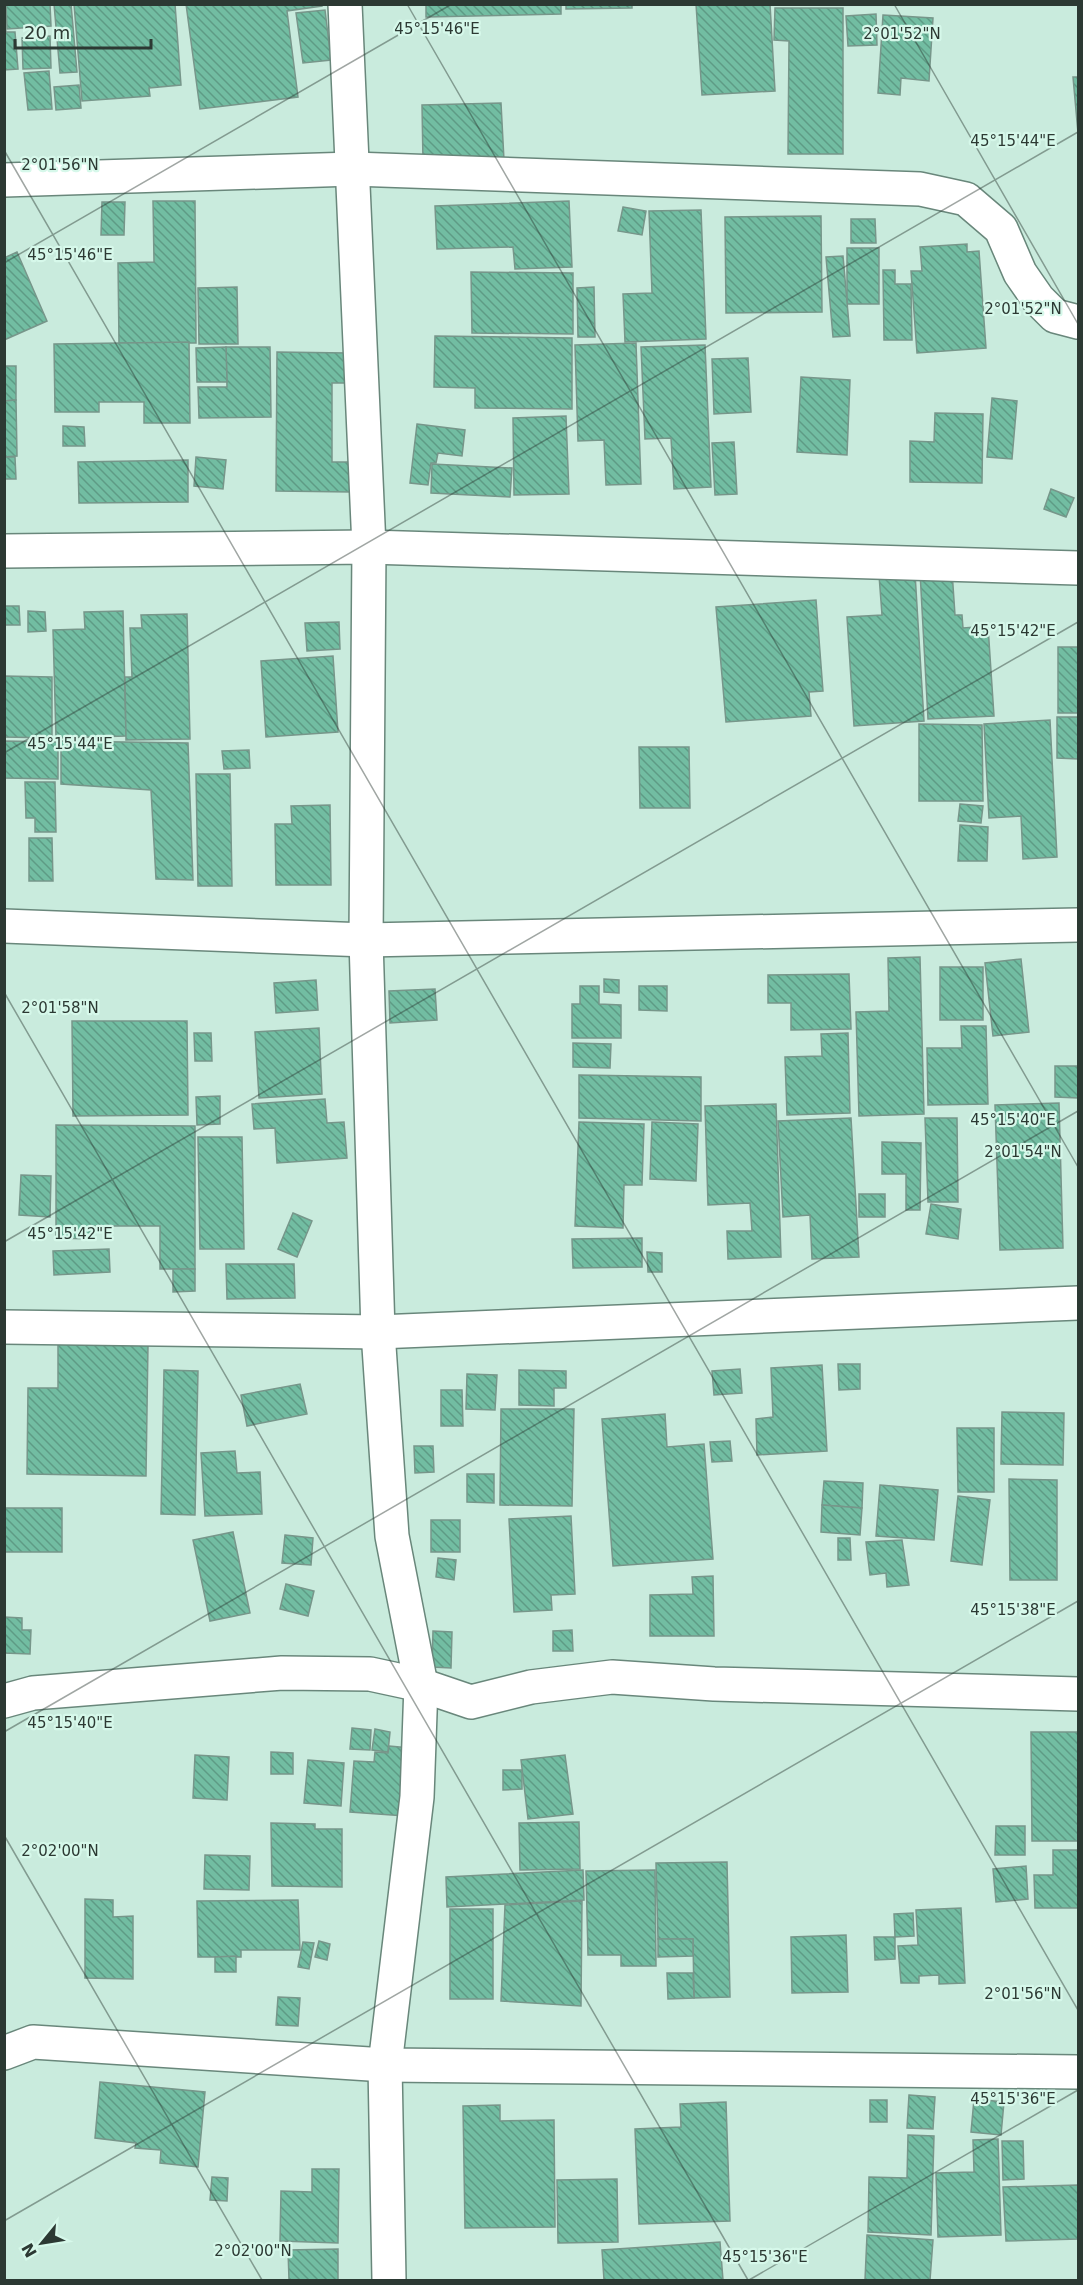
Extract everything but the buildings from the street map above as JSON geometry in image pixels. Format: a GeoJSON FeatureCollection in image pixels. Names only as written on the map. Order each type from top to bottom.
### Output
{"type":"FeatureCollection","features":[{"type":"Feature","properties":{"kind":"street"},"geometry":{"type":"LineString","coordinates":[[345,4],[369,548],[366,940],[378,1332],[392,1536],[421,1685],[417,1797],[386,2065],[388,2280]]}},
{"type":"Feature","properties":{"kind":"street"},"geometry":{"type":"LineString","coordinates":[[4,180],[353,169],[920,189],[966,199],[1001,229],[1020,273],[1038,299],[1055,316],[1078,322]]}},
{"type":"Feature","properties":{"kind":"street"},"geometry":{"type":"LineString","coordinates":[[4,552],[369,548],[1078,568]]}},
{"type":"Feature","properties":{"kind":"street"},"geometry":{"type":"LineString","coordinates":[[4,926],[366,940],[1078,925]]}},
{"type":"Feature","properties":{"kind":"street"},"geometry":{"type":"LineString","coordinates":[[4,1327],[378,1332],[1078,1303]]}},
{"type":"Feature","properties":{"kind":"street"},"geometry":{"type":"LineString","coordinates":[[4,1701],[33,1693],[282,1673],[370,1674],[421,1685],[471,1702],[531,1686],[612,1677],[714,1684],[1078,1694]]}},
{"type":"Feature","properties":{"kind":"street"},"geometry":{"type":"LineString","coordinates":[[4,2053],[33,2042],[386,2065],[1078,2072]]}}]}
